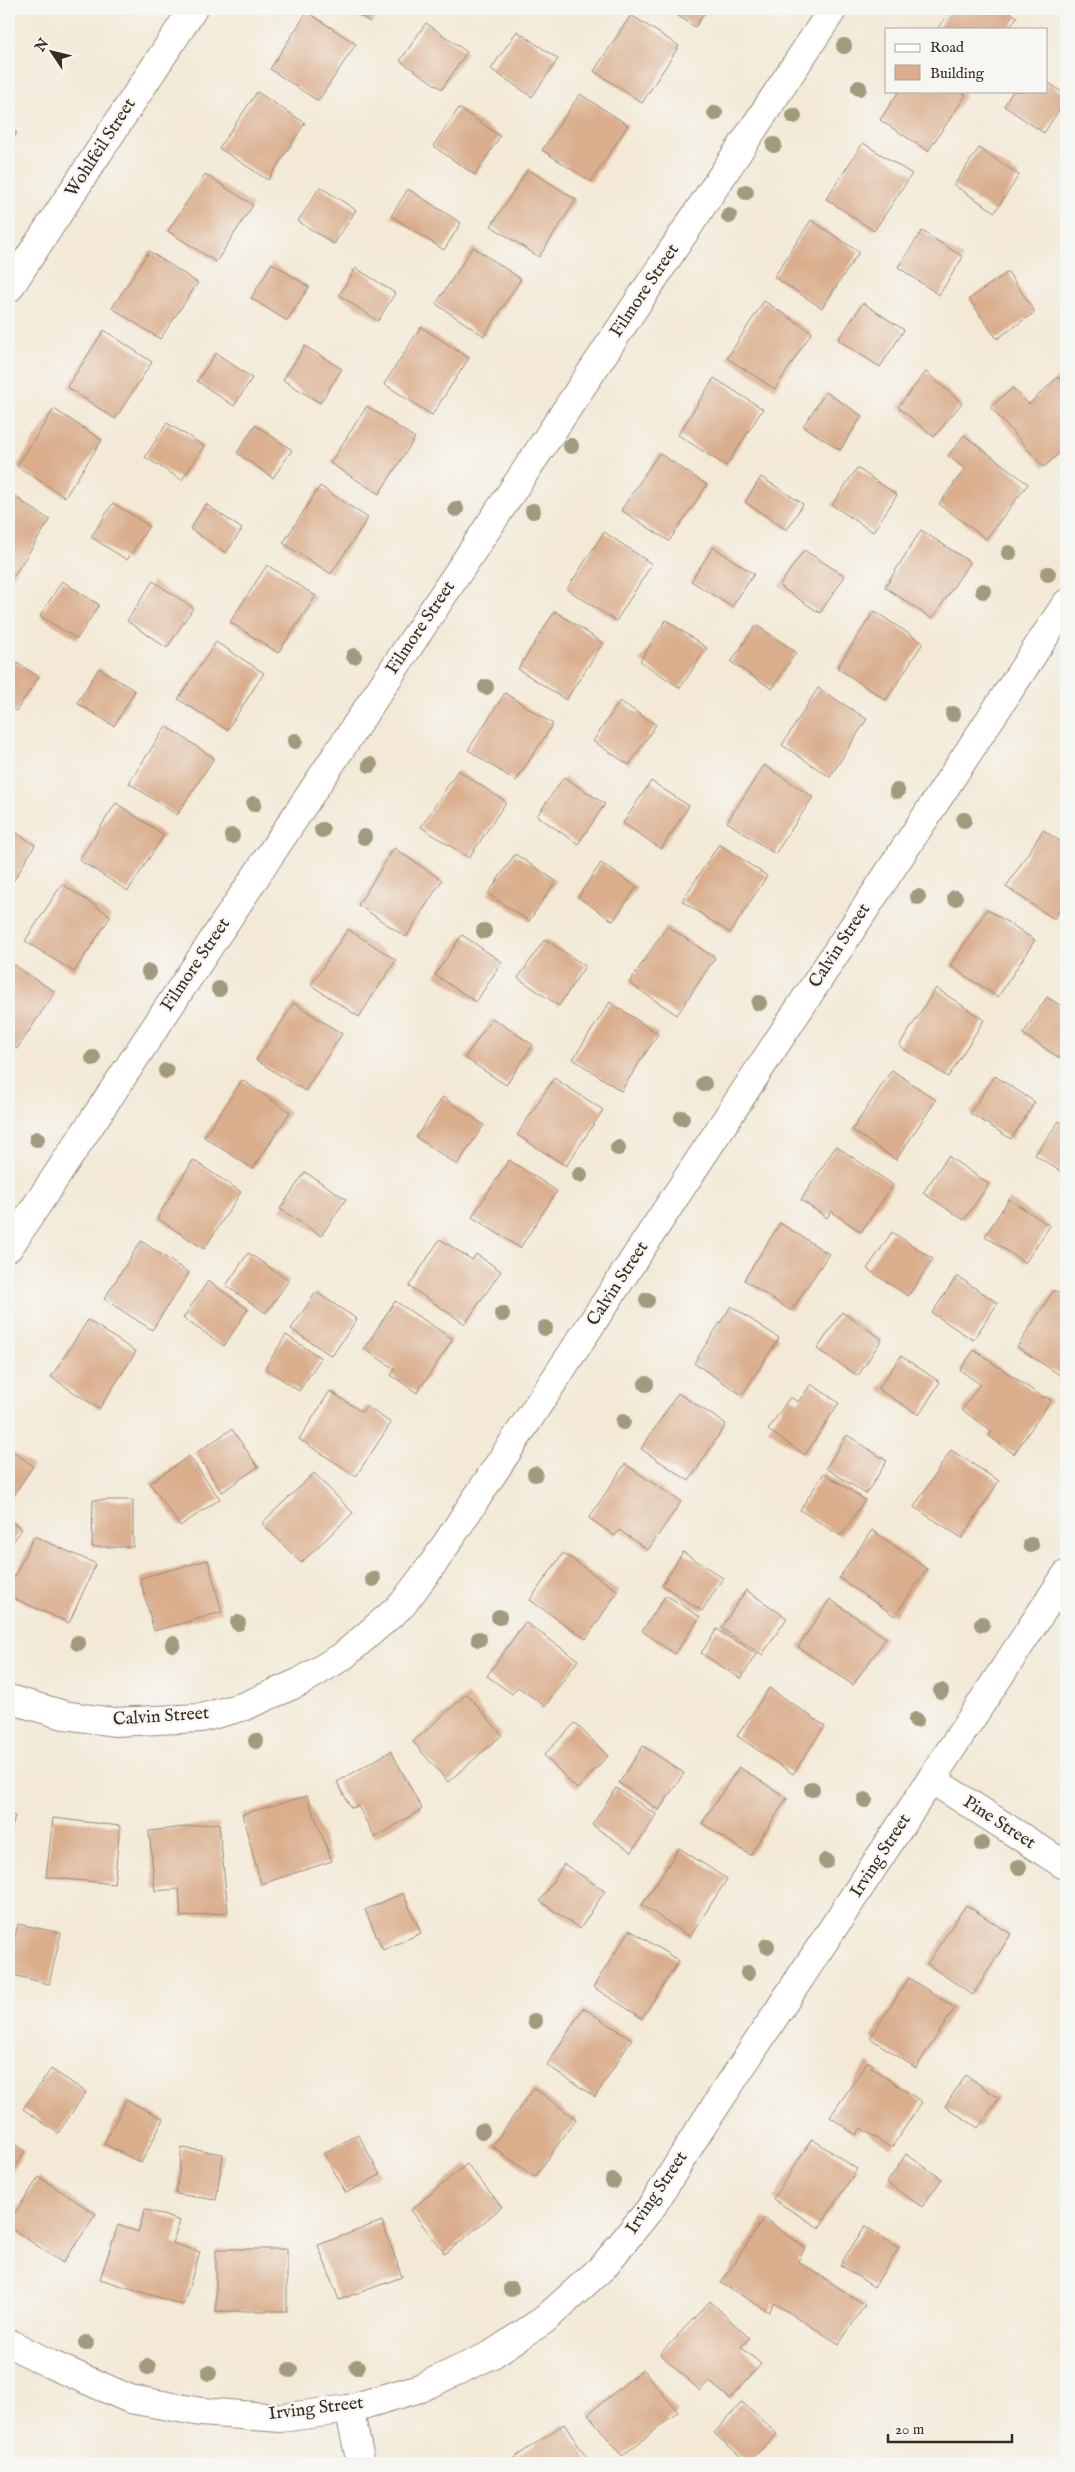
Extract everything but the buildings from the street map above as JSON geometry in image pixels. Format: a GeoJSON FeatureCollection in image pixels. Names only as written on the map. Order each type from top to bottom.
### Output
{"type":"FeatureCollection","features":[{"type":"Feature","properties":{"kind":"street","name":"Wohlfeil Street"},"geometry":{"type":"LineString","coordinates":[[9,288],[193,9]]}},
{"type":"Feature","properties":{"kind":"street","name":"Filmore Street"},"geometry":{"type":"LineString","coordinates":[[9,1246],[833,9]]}},
{"type":"Feature","properties":{"kind":"street","name":"Calvin Street"},"geometry":{"type":"LineString","coordinates":[[9,1699],[64,1715],[114,1722],[201,1718],[245,1706],[300,1682],[343,1656],[402,1604],[435,1561],[1066,604]]}},
{"type":"Feature","properties":{"kind":"street","name":"Irving Street"},"geometry":{"type":"LineString","coordinates":[[9,2343],[50,2364],[130,2399],[200,2412],[280,2418],[349,2409],[420,2388],[491,2355],[544,2320],[603,2267],[653,2205],[698,2132],[1066,1574]]}},
{"type":"Feature","properties":{"kind":"street","name":"Pine Street"},"geometry":{"type":"LineString","coordinates":[[932,1779],[1066,1866]]}},
{"type":"Feature","properties":{"kind":"street"},"geometry":{"type":"LineString","coordinates":[[349,2409],[361,2463]]}}]}
